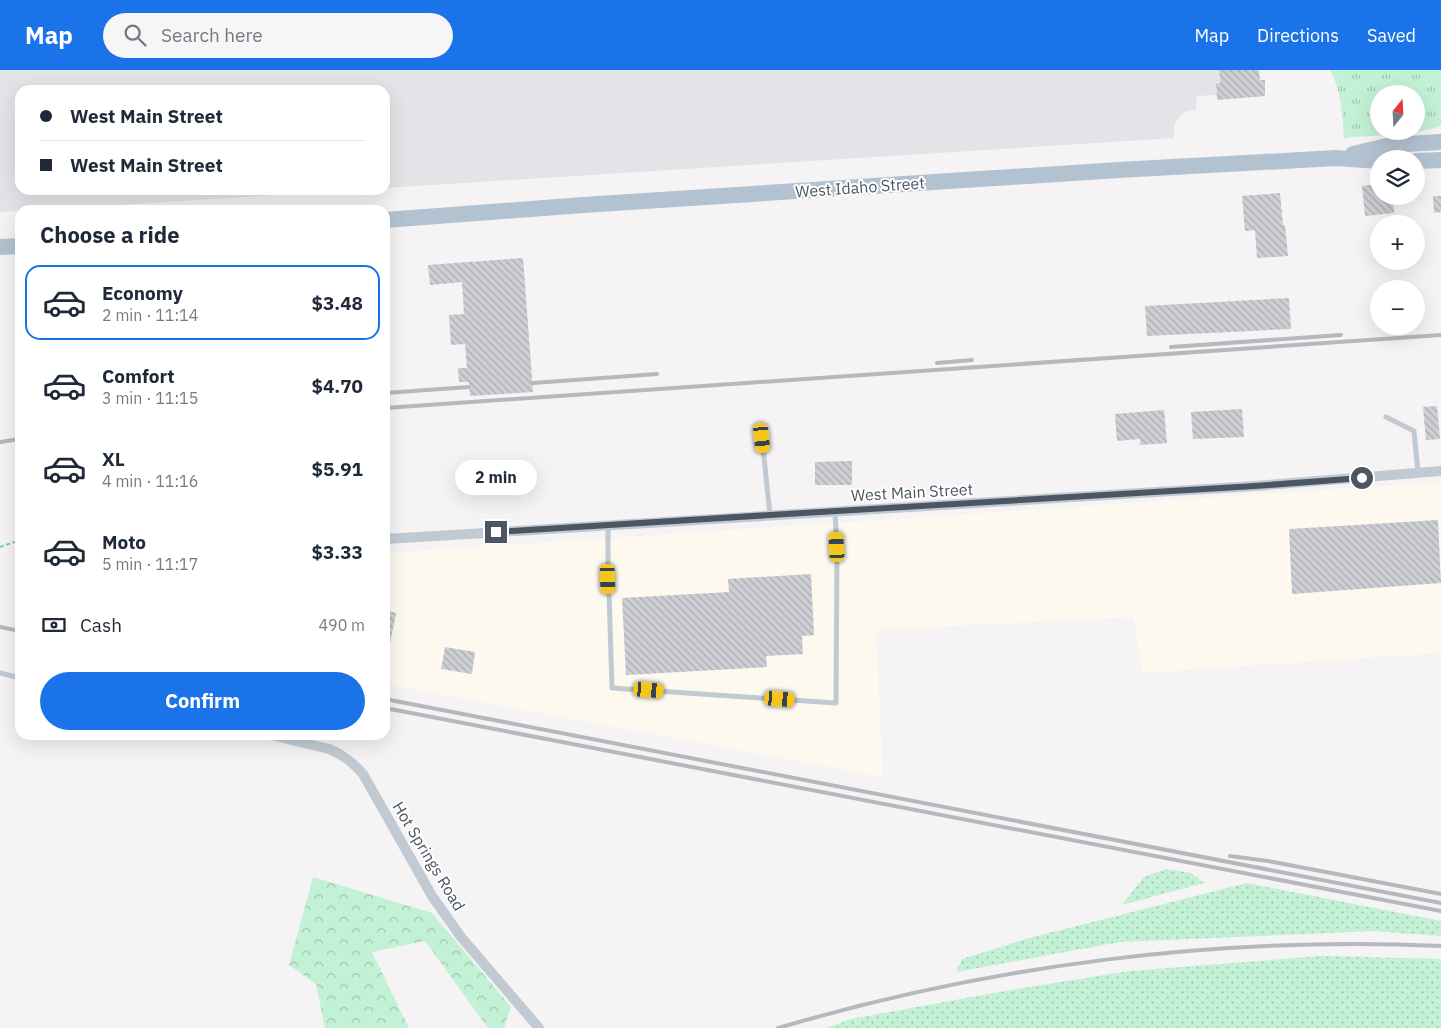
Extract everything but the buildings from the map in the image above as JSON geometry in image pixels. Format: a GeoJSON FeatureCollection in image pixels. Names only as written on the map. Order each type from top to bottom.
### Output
{"type":"FeatureCollection","features":[{"type":"Feature","properties":{"kind":"main road"},"geometry":{"type":"LineString","coordinates":[[1404,144],[1425,139],[1441,132]]}},
{"type":"Feature","properties":{"kind":"main road","name":"West Idaho Street"},"geometry":{"type":"LineString","coordinates":[[1336,158],[1391,145],[1441,142]]}},
{"type":"Feature","properties":{"kind":"main road","name":"West Idaho Street"},"geometry":{"type":"LineString","coordinates":[[390,220],[592,204],[1139,169],[1336,158],[1370,160]]}},
{"type":"Feature","properties":{"kind":"main road"},"geometry":{"type":"LineString","coordinates":[[1425,161],[1441,160]]}},
{"type":"Feature","properties":{"kind":"main road"},"geometry":{"type":"LineString","coordinates":[[0,247],[15,246]]}},
{"type":"Feature","properties":{"kind":"street","name":"West Main Street"},"geometry":{"type":"LineString","coordinates":[[390,539],[1255,486],[1441,471]]}},
{"type":"Feature","properties":{"kind":"street","name":"Hot Springs Road"},"geometry":{"type":"LineString","coordinates":[[292,740],[338,752],[363,774],[432,896],[461,937],[539,1028]]}},
{"type":"Feature","properties":{"kind":"lane"},"geometry":{"type":"LineString","coordinates":[[1386,417],[1414,431],[1418,473]]}},
{"type":"Feature","properties":{"kind":"lane"},"geometry":{"type":"LineString","coordinates":[[762,438],[770,515]]}},
{"type":"Feature","properties":{"kind":"lane"},"geometry":{"type":"LineString","coordinates":[[608,526],[612,688],[836,703],[837,547],[835,512]]}},
{"type":"Feature","properties":{"kind":"lane"},"geometry":{"type":"LineString","coordinates":[[0,673],[15,677]]}},
{"type":"Feature","properties":{"kind":"path"},"geometry":{"type":"LineString","coordinates":[[0,548],[15,542]]}},
{"type":"Feature","properties":{"kind":"shaded area"},"geometry":{"type":"Polygon","coordinates":[[[0,70],[1219,70],[1216,95],[1197,96],[1196,110],[1186,111],[1174,125],[1174,138],[390,188],[390,85],[15,85],[15,195],[275,195],[118,205],[15,205],[15,211],[0,212],[0,70]]]}},
{"type":"Feature","properties":{"kind":"shaded area"},"geometry":{"type":"Polygon","coordinates":[[[1441,482],[1441,653],[1142,673],[1134,617],[876,630],[883,777],[390,685],[390,553],[1441,482]]]}},
{"type":"Feature","properties":{"kind":"green space"},"geometry":{"type":"Polygon","coordinates":[[[1330,70],[1441,70],[1441,125],[1425,131],[1425,85],[1370,85],[1370,136],[1344,138],[1341,103],[1337,86],[1330,70]]]}},
{"type":"Feature","properties":{"kind":"green space"},"geometry":{"type":"Polygon","coordinates":[[[1166,869],[1191,873],[1204,883],[1122,905],[1144,877],[1166,869]]]}},
{"type":"Feature","properties":{"kind":"green space"},"geometry":{"type":"Polygon","coordinates":[[[313,877],[432,913],[511,1007],[504,1028],[488,1028],[425,941],[372,952],[409,1028],[325,1028],[316,984],[289,965],[313,877]]]}},
{"type":"Feature","properties":{"kind":"green space"},"geometry":{"type":"Polygon","coordinates":[[[1247,883],[1441,921],[1441,936],[1374,931],[1120,942],[956,972],[962,959],[1029,938],[1247,883]]]}},
{"type":"Feature","properties":{"kind":"green space"},"geometry":{"type":"Polygon","coordinates":[[[1323,956],[1441,959],[1441,1028],[827,1028],[851,1019],[1129,971],[1323,956]]]}},
{"type":"Feature","properties":{"kind":"railway"},"geometry":{"type":"LineString","coordinates":[[1171,347],[1341,335]]}},
{"type":"Feature","properties":{"kind":"railway"},"geometry":{"type":"LineString","coordinates":[[390,408],[1441,335]]}},
{"type":"Feature","properties":{"kind":"railway"},"geometry":{"type":"LineString","coordinates":[[937,363],[972,360]]}},
{"type":"Feature","properties":{"kind":"railway"},"geometry":{"type":"LineString","coordinates":[[533,383],[657,374]]}},
{"type":"Feature","properties":{"kind":"railway"},"geometry":{"type":"LineString","coordinates":[[390,393],[469,387]]}},
{"type":"Feature","properties":{"kind":"railway"},"geometry":{"type":"LineString","coordinates":[[0,442],[15,440]]}},
{"type":"Feature","properties":{"kind":"railway"},"geometry":{"type":"LineString","coordinates":[[0,627],[15,630]]}},
{"type":"Feature","properties":{"kind":"railway"},"geometry":{"type":"LineString","coordinates":[[390,700],[1441,903]]}},
{"type":"Feature","properties":{"kind":"railway"},"geometry":{"type":"LineString","coordinates":[[390,709],[1441,911]]}},
{"type":"Feature","properties":{"kind":"railway"},"geometry":{"type":"LineString","coordinates":[[1230,856],[1268,861],[1441,894]]}},
{"type":"Feature","properties":{"kind":"railway"},"geometry":{"type":"LineString","coordinates":[[778,1028],[859,1006],[941,987],[1023,972],[1106,960],[1190,951],[1273,946],[1357,944],[1441,946]]}},
{"type":"Feature","properties":{"kind":"route"},"geometry":{"type":"LineString","coordinates":[[496,532],[1362,478]]}}]}
